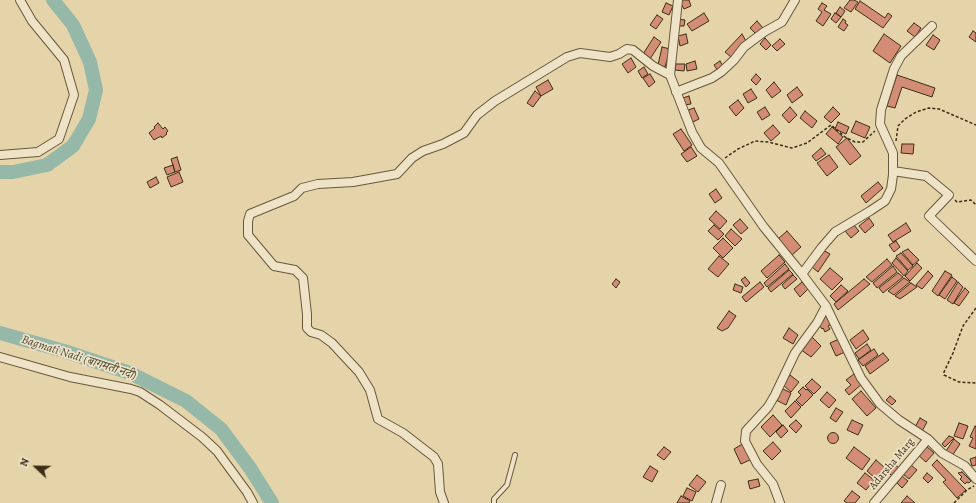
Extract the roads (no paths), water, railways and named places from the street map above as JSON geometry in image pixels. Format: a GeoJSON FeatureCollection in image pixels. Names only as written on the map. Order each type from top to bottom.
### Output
{"type":"FeatureCollection","features":[{"type":"Feature","properties":{"kind":"street"},"geometry":{"type":"LineString","coordinates":[[0,155],[38,152],[59,139],[74,96],[64,60],[32,21],[20,0]]}},
{"type":"Feature","properties":{"kind":"street"},"geometry":{"type":"LineString","coordinates":[[678,0],[670,75],[692,132],[701,148],[719,162],[762,226],[802,274],[826,306],[861,378],[880,404],[899,420],[928,439],[942,453],[965,466],[976,479]]}},
{"type":"Feature","properties":{"kind":"street"},"geometry":{"type":"LineString","coordinates":[[676,92],[712,78],[721,72],[734,60],[744,47],[764,32],[782,22],[795,0]]}},
{"type":"Feature","properties":{"kind":"street"},"geometry":{"type":"LineString","coordinates":[[802,274],[834,232],[885,201],[891,189],[893,152],[880,124],[881,110],[894,69],[901,56],[932,26]]}},
{"type":"Feature","properties":{"kind":"street"},"geometry":{"type":"LineString","coordinates":[[444,503],[440,492],[438,464],[434,457],[403,433],[378,419],[370,390],[359,372],[332,343],[321,335],[311,332],[307,328],[303,278],[295,270],[274,266],[248,236],[248,221],[250,214],[294,196],[302,188],[318,184],[353,182],[397,174],[412,158],[423,151],[443,144],[464,133],[477,115],[495,101],[567,57],[580,53],[610,57],[627,49],[633,50],[653,66],[670,75]]}},
{"type":"Feature","properties":{"kind":"street"},"geometry":{"type":"LineString","coordinates":[[893,171],[926,176],[949,195],[929,216],[976,261]]}},
{"type":"Feature","properties":{"kind":"street"},"geometry":{"type":"LineString","coordinates":[[780,503],[773,484],[757,464],[745,442],[746,431],[768,407],[776,395],[795,354],[817,323],[826,306]]}},
{"type":"Feature","properties":{"kind":"street"},"geometry":{"type":"LineString","coordinates":[[0,357],[70,377],[140,392],[160,405],[202,437],[217,452],[247,492],[253,503]]}},
{"type":"Feature","properties":{"kind":"street","name":"Adarsha Marg"},"geometry":{"type":"LineString","coordinates":[[874,503],[928,439]]}},
{"type":"Feature","properties":{"kind":"street"},"geometry":{"type":"LineString","coordinates":[[716,503],[721,485]]}},
{"type":"Feature","properties":{"kind":"lane"},"geometry":{"type":"LineString","coordinates":[[494,503],[494,499],[507,485],[515,455]]}},
{"type":"Feature","properties":{"kind":"waterway","name":"Bagmati Nadi (बागमती नदी)"},"geometry":{"type":"LineString","coordinates":[[0,172],[13,172],[47,165],[73,146],[89,119],[96,90],[90,62],[73,25],[53,0]]}},
{"type":"Feature","properties":{"kind":"waterway","name":"Bagmati Nadi (बागमती नदी)"},"geometry":{"type":"LineString","coordinates":[[0,333],[64,351],[130,373],[186,401],[221,429],[250,468],[272,503]]}}]}
